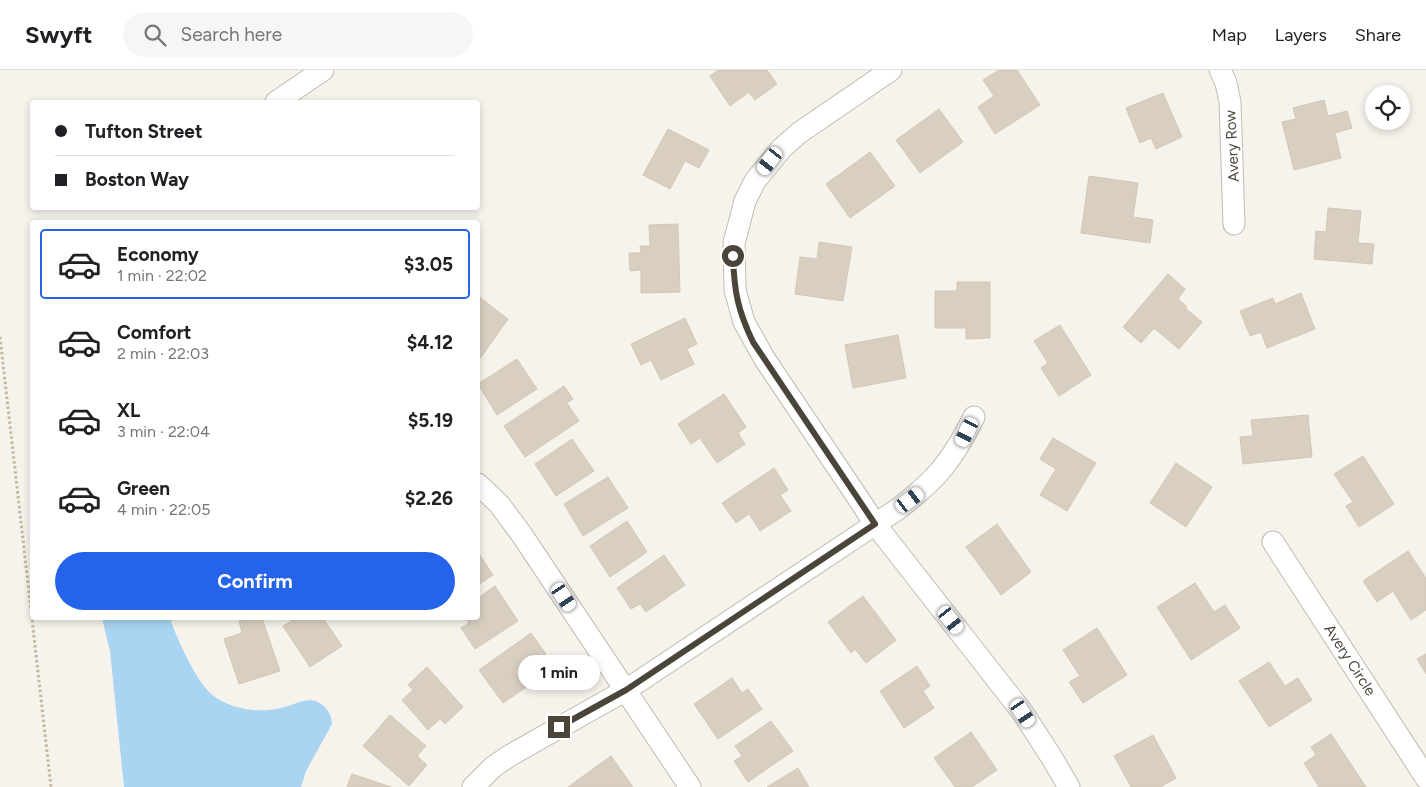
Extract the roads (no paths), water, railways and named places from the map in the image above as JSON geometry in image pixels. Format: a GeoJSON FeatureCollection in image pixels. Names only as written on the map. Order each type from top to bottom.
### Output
{"type":"FeatureCollection","features":[{"type":"Feature","properties":{"kind":"street"},"geometry":{"type":"LineString","coordinates":[[279,100],[323,70]]}},
{"type":"Feature","properties":{"kind":"street"},"geometry":{"type":"LineString","coordinates":[[891,70],[799,133],[770,161],[755,181],[745,201],[735,235],[733,256],[735,290],[739,310],[753,342],[875,524],[1023,713],[1069,787]]}},
{"type":"Feature","properties":{"kind":"street","name":"Avery Row"},"geometry":{"type":"LineString","coordinates":[[1220,70],[1226,83],[1230,102],[1234,224]]}},
{"type":"Feature","properties":{"kind":"street"},"geometry":{"type":"LineString","coordinates":[[473,787],[493,767],[509,756],[626,690],[922,491],[939,474],[959,447],[974,418]]}},
{"type":"Feature","properties":{"kind":"street"},"geometry":{"type":"LineString","coordinates":[[480,486],[499,504],[522,535],[690,787]]}},
{"type":"Feature","properties":{"kind":"street","name":"Avery Circle"},"geometry":{"type":"LineString","coordinates":[[1273,542],[1426,778]]}},
{"type":"Feature","properties":{"kind":"water"},"geometry":{"type":"Polygon","coordinates":[[[102,620],[171,620],[182,648],[195,672],[208,691],[222,701],[238,708],[255,710],[281,708],[311,700],[322,704],[329,713],[332,724],[306,771],[301,787],[124,787],[110,651],[102,620]]]}}]}
